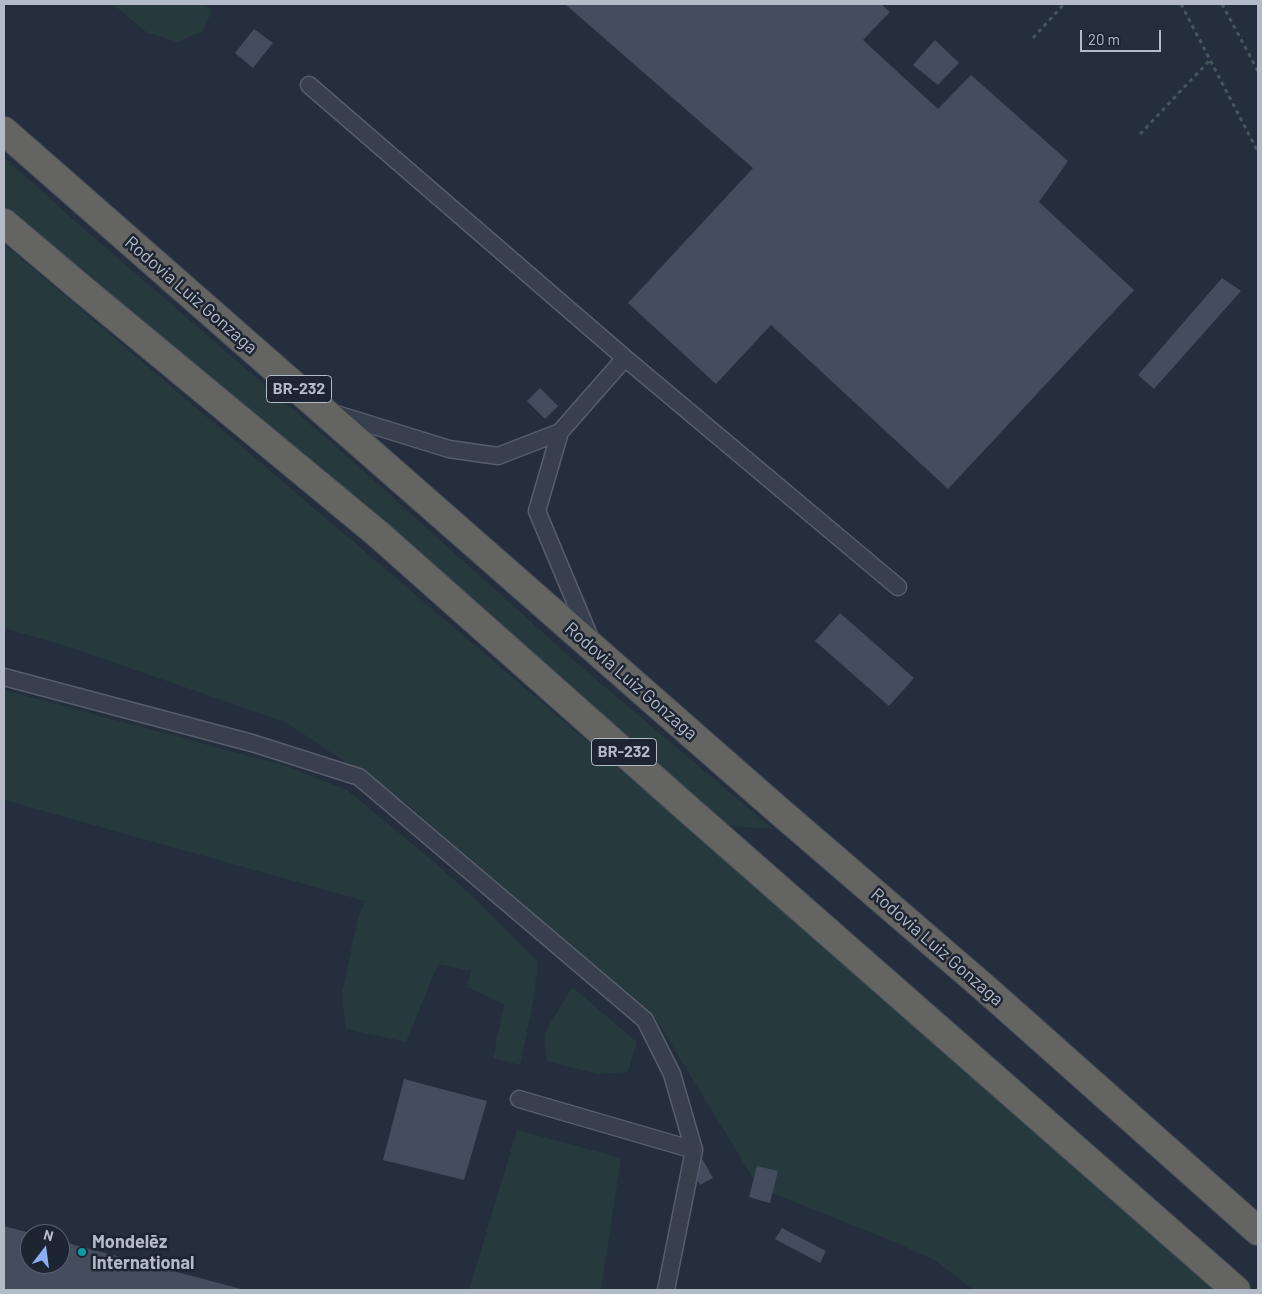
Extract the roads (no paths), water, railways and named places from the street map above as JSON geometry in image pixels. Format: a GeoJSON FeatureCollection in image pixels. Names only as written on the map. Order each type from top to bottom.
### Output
{"type":"FeatureCollection","features":[{"type":"Feature","properties":{"kind":"highway","name":"Rodovia Luiz Gonzaga"},"geometry":{"type":"LineString","coordinates":[[4,131],[986,990],[1258,1231]]}},
{"type":"Feature","properties":{"kind":"highway","name":"BR-232"},"geometry":{"type":"LineString","coordinates":[[4,222],[82,290],[378,534],[1236,1290]]}},
{"type":"Feature","properties":{"kind":"lane"},"geometry":{"type":"LineString","coordinates":[[309,85],[625,358],[898,587]]}},
{"type":"Feature","properties":{"kind":"lane"},"geometry":{"type":"LineString","coordinates":[[594,648],[537,511],[560,432],[625,358]]}},
{"type":"Feature","properties":{"kind":"lane"},"geometry":{"type":"LineString","coordinates":[[321,409],[450,449],[498,456],[560,432]]}},
{"type":"Feature","properties":{"kind":"lane"},"geometry":{"type":"LineString","coordinates":[[4,677],[252,743],[359,777],[645,1020],[672,1074],[694,1150],[666,1290]]}},
{"type":"Feature","properties":{"kind":"lane"},"geometry":{"type":"LineString","coordinates":[[519,1099],[694,1150]]}},
{"type":"Feature","properties":{"kind":"place","name":"Mondelēz International"},"geometry":{"type":"Point","coordinates":[82,1252]}}]}
